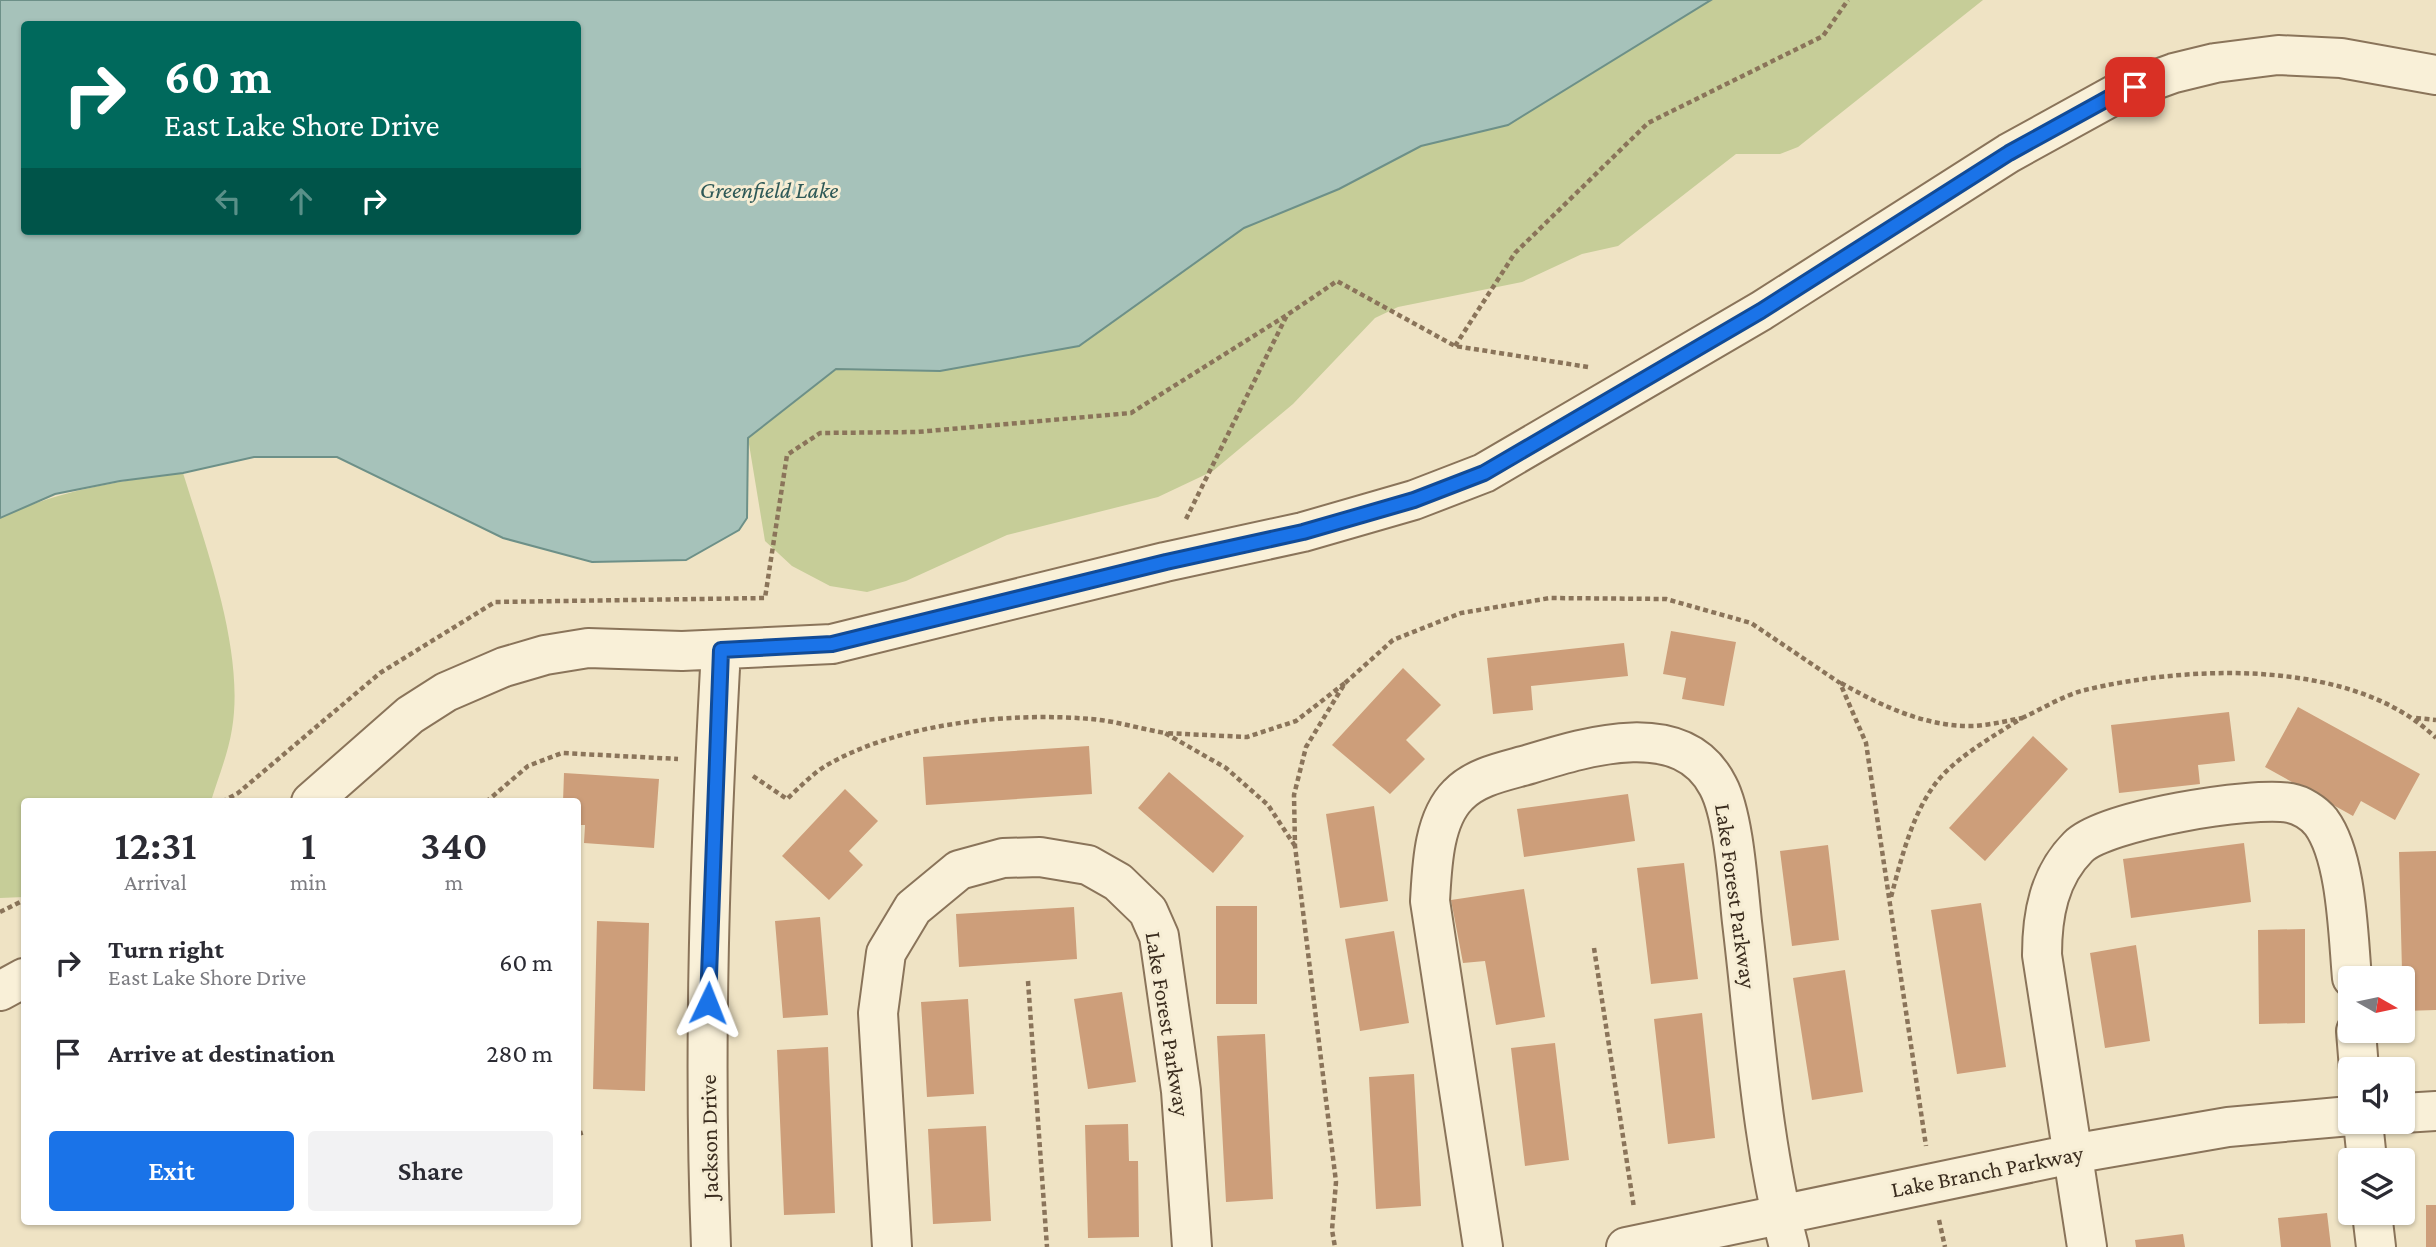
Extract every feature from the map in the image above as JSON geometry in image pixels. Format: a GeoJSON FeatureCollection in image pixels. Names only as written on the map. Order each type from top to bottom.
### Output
{"type":"FeatureCollection","features":[{"type":"Feature","properties":{"kind":"street"},"geometry":{"type":"LineString","coordinates":[[316,798],[410,715],[446,692],[504,667],[545,655],[588,648],[721,650],[832,644],[1166,562],[1303,532],[1414,500],[1484,473],[1761,311],[2009,153],[2116,94],[2174,73],[2215,63],[2278,55],[2341,58],[2436,75]]}},
{"type":"Feature","properties":{"kind":"street","name":"Jackson Drive"},"geometry":{"type":"LineString","coordinates":[[711,1247],[707,1142],[715,762],[721,650]]}},
{"type":"Feature","properties":{"kind":"street","name":"Lake Forest Parkway"},"geometry":{"type":"LineString","coordinates":[[1483,1247],[1430,901],[1432,862],[1446,812],[1457,796],[1471,785],[1490,776],[1560,755],[1636,742],[1669,747],[1702,763],[1719,787],[1737,882],[1770,1158],[1784,1230]]}},
{"type":"Feature","properties":{"kind":"street"},"geometry":{"type":"LineString","coordinates":[[2087,1247],[2051,1027],[2042,932],[2054,881],[2080,844],[2125,825],[2183,812],[2263,801],[2291,803],[2308,810],[2321,822],[2332,844],[2338,866],[2350,966]]}},
{"type":"Feature","properties":{"kind":"street","name":"Lake Forest Parkway"},"geometry":{"type":"LineString","coordinates":[[892,1247],[878,1013],[886,953],[913,908],[959,870],[1003,858],[1040,857],[1088,865],[1118,882],[1148,911],[1160,936],[1181,1091],[1192,1247]]}},
{"type":"Feature","properties":{"kind":"street"},"geometry":{"type":"LineString","coordinates":[[0,991],[21,980]]}},
{"type":"Feature","properties":{"kind":"street"},"geometry":{"type":"LineString","coordinates":[[2415,1112],[2436,1111]]}},
{"type":"Feature","properties":{"kind":"street","name":"Lake Branch Parkway"},"geometry":{"type":"LineString","coordinates":[[1633,1246],[1784,1230],[1931,1182],[2072,1154],[2228,1127],[2338,1117]]}},
{"type":"Feature","properties":{"kind":"street"},"geometry":{"type":"LineString","coordinates":[[2373,1225],[2375,1247]]}},
{"type":"Feature","properties":{"kind":"path"},"geometry":{"type":"LineString","coordinates":[[1455,346],[1516,253],[1648,123],[1823,37],[1848,0]]}},
{"type":"Feature","properties":{"kind":"path"},"geometry":{"type":"LineString","coordinates":[[229,798],[380,673],[495,602],[765,598],[787,455],[820,433],[917,432],[1131,413],[1337,281],[1455,346],[1648,376]]}},
{"type":"Feature","properties":{"kind":"path"},"geometry":{"type":"LineString","coordinates":[[1166,562],[1287,315]]}},
{"type":"Feature","properties":{"kind":"path"},"geometry":{"type":"LineString","coordinates":[[490,798],[528,766],[562,753],[715,762],[742,768],[787,799],[826,766],[877,743],[949,725],[1027,717],[1093,719],[1165,733],[1247,737],[1296,721],[1393,640],[1461,613],[1563,598],[1667,598],[1751,623],[1840,683],[1878,703],[1928,722],[1974,726],[2022,718]]}},
{"type":"Feature","properties":{"kind":"path"},"geometry":{"type":"LineString","coordinates":[[1890,901],[1904,847],[1934,786],[1975,748],[2022,718],[2082,691],[2151,677],[2243,674],[2304,679],[2357,693],[2415,718],[2436,720]]}},
{"type":"Feature","properties":{"kind":"path"},"geometry":{"type":"LineString","coordinates":[[1335,1247],[1332,1230],[1336,1182],[1295,846],[1294,795],[1306,747],[1345,682]]}},
{"type":"Feature","properties":{"kind":"path"},"geometry":{"type":"LineString","coordinates":[[1840,683],[1866,743],[1931,1182],[1945,1247]]}},
{"type":"Feature","properties":{"kind":"path"},"geometry":{"type":"LineString","coordinates":[[2415,718],[2436,738]]}},
{"type":"Feature","properties":{"kind":"path"},"geometry":{"type":"LineString","coordinates":[[1165,733],[1234,776],[1268,805],[1295,846]]}},
{"type":"Feature","properties":{"kind":"path"},"geometry":{"type":"LineString","coordinates":[[0,912],[21,902]]}},
{"type":"Feature","properties":{"kind":"path"},"geometry":{"type":"LineString","coordinates":[[1594,948],[1633,1246]]}},
{"type":"Feature","properties":{"kind":"path"},"geometry":{"type":"LineString","coordinates":[[1028,981],[1047,1247]]}},
{"type":"Feature","properties":{"kind":"path"},"geometry":{"type":"LineString","coordinates":[[581,1133],[585,1132]]}},
{"type":"Feature","properties":{"kind":"green space"},"geometry":{"type":"Polygon","coordinates":[[[1711,0],[1983,0],[1798,147],[1780,154],[1736,154],[1618,246],[1582,254],[1522,282],[1398,307],[1375,318],[1293,404],[1213,471],[1158,497],[1007,535],[906,581],[867,592],[830,586],[792,566],[765,541],[748,438],[836,369],[940,371],[1079,346],[1244,228],[1339,189],[1421,146],[1508,125],[1711,0]]]}},
{"type":"Feature","properties":{"kind":"green space"},"geometry":{"type":"Polygon","coordinates":[[[183,473],[221,600],[233,667],[235,699],[232,729],[225,757],[212,798],[21,798],[21,897],[0,898],[0,518],[44,500],[113,483],[183,473]]]}},
{"type":"Feature","properties":{"kind":"water","name":"Greenfield Lake"},"geometry":{"type":"Polygon","coordinates":[[[0,0],[1711,0],[1508,125],[1421,146],[1339,189],[1244,228],[1079,346],[940,371],[836,369],[748,438],[747,518],[739,530],[686,560],[592,562],[503,538],[337,457],[254,457],[183,473],[120,481],[55,494],[0,518],[0,0]]]}},
{"type":"Feature","properties":{"kind":"building"},"geometry":{"type":"Polygon","coordinates":[[[1671,631],[1736,642],[1724,706],[1682,699],[1686,678],[1663,674],[1671,631]]]}},
{"type":"Feature","properties":{"kind":"building"},"geometry":{"type":"Polygon","coordinates":[[[1624,643],[1628,676],[1531,686],[1533,710],[1493,714],[1487,658],[1624,643]]]}},
{"type":"Feature","properties":{"kind":"building"},"geometry":{"type":"Polygon","coordinates":[[[1403,668],[1441,705],[1406,740],[1425,759],[1390,794],[1332,745],[1403,668]]]}},
{"type":"Feature","properties":{"kind":"building"},"geometry":{"type":"Polygon","coordinates":[[[2298,707],[2420,774],[2395,820],[2361,801],[2353,816],[2265,767],[2298,707]]]}},
{"type":"Feature","properties":{"kind":"building"},"geometry":{"type":"Polygon","coordinates":[[[2229,712],[2235,761],[2198,765],[2200,784],[2119,793],[2111,725],[2229,712]]]}},
{"type":"Feature","properties":{"kind":"building"},"geometry":{"type":"Polygon","coordinates":[[[2033,736],[2068,769],[1985,861],[1949,828],[2033,736]]]}},
{"type":"Feature","properties":{"kind":"building"},"geometry":{"type":"Polygon","coordinates":[[[1089,746],[1092,794],[926,805],[923,757],[1089,746]]]}},
{"type":"Feature","properties":{"kind":"building"},"geometry":{"type":"Polygon","coordinates":[[[1169,772],[1244,836],[1213,873],[1138,808],[1169,772]]]}},
{"type":"Feature","properties":{"kind":"building"},"geometry":{"type":"Polygon","coordinates":[[[564,773],[659,779],[654,848],[584,843],[585,825],[581,825],[581,798],[563,798],[564,773]]]}},
{"type":"Feature","properties":{"kind":"building"},"geometry":{"type":"Polygon","coordinates":[[[845,789],[878,821],[849,851],[863,865],[829,900],[782,856],[845,789]]]}},
{"type":"Feature","properties":{"kind":"building"},"geometry":{"type":"Polygon","coordinates":[[[1628,794],[1635,841],[1524,857],[1517,809],[1628,794]]]}},
{"type":"Feature","properties":{"kind":"building"},"geometry":{"type":"Polygon","coordinates":[[[1374,806],[1388,901],[1340,908],[1326,814],[1374,806]]]}},
{"type":"Feature","properties":{"kind":"building"},"geometry":{"type":"Polygon","coordinates":[[[2244,843],[2251,902],[2131,918],[2123,859],[2244,843]]]}},
{"type":"Feature","properties":{"kind":"building"},"geometry":{"type":"Polygon","coordinates":[[[1828,845],[1839,940],[1792,946],[1780,851],[1828,845]]]}},
{"type":"Feature","properties":{"kind":"building"},"geometry":{"type":"Polygon","coordinates":[[[2436,851],[2436,1010],[2415,1011],[2415,966],[2402,966],[2399,852],[2436,851]]]}},
{"type":"Feature","properties":{"kind":"building"},"geometry":{"type":"Polygon","coordinates":[[[1684,863],[1698,979],[1651,984],[1637,868],[1684,863]]]}},
{"type":"Feature","properties":{"kind":"building"},"geometry":{"type":"Polygon","coordinates":[[[1524,889],[1545,1017],[1496,1025],[1485,961],[1463,963],[1451,900],[1524,889]]]}},
{"type":"Feature","properties":{"kind":"building"},"geometry":{"type":"Polygon","coordinates":[[[1981,903],[2006,1067],[1957,1074],[1931,910],[1981,903]]]}},
{"type":"Feature","properties":{"kind":"building"},"geometry":{"type":"Polygon","coordinates":[[[1216,906],[1257,906],[1257,1004],[1216,1004],[1216,906]]]}},
{"type":"Feature","properties":{"kind":"building"},"geometry":{"type":"Polygon","coordinates":[[[1074,907],[1077,959],[959,967],[956,914],[1074,907]]]}},
{"type":"Feature","properties":{"kind":"building"},"geometry":{"type":"Polygon","coordinates":[[[820,917],[828,1015],[783,1018],[775,921],[820,917]]]}},
{"type":"Feature","properties":{"kind":"building"},"geometry":{"type":"Polygon","coordinates":[[[597,921],[649,923],[645,1091],[593,1089],[597,921]]]}},
{"type":"Feature","properties":{"kind":"building"},"geometry":{"type":"Polygon","coordinates":[[[2305,929],[2305,1023],[2259,1024],[2258,930],[2305,929]]]}},
{"type":"Feature","properties":{"kind":"building"},"geometry":{"type":"Polygon","coordinates":[[[1394,931],[1409,1023],[1360,1031],[1345,939],[1394,931]]]}},
{"type":"Feature","properties":{"kind":"building"},"geometry":{"type":"Polygon","coordinates":[[[2136,945],[2150,1041],[2105,1048],[2090,953],[2136,945]]]}},
{"type":"Feature","properties":{"kind":"building"},"geometry":{"type":"Polygon","coordinates":[[[1845,970],[1863,1092],[1812,1100],[1793,978],[1845,970]]]}},
{"type":"Feature","properties":{"kind":"building"},"geometry":{"type":"Polygon","coordinates":[[[1122,992],[1136,1082],[1088,1089],[1074,999],[1122,992]]]}},
{"type":"Feature","properties":{"kind":"building"},"geometry":{"type":"Polygon","coordinates":[[[968,999],[974,1094],[927,1097],[921,1002],[968,999]]]}},
{"type":"Feature","properties":{"kind":"building"},"geometry":{"type":"Polygon","coordinates":[[[1702,1013],[1715,1138],[1668,1144],[1654,1019],[1702,1013]]]}},
{"type":"Feature","properties":{"kind":"building"},"geometry":{"type":"Polygon","coordinates":[[[1265,1034],[1273,1199],[1226,1202],[1217,1036],[1265,1034]]]}},
{"type":"Feature","properties":{"kind":"building"},"geometry":{"type":"Polygon","coordinates":[[[1555,1043],[1569,1160],[1525,1166],[1511,1048],[1555,1043]]]}},
{"type":"Feature","properties":{"kind":"building"},"geometry":{"type":"Polygon","coordinates":[[[828,1047],[835,1213],[784,1215],[777,1050],[828,1047]]]}},
{"type":"Feature","properties":{"kind":"building"},"geometry":{"type":"Polygon","coordinates":[[[1414,1074],[1421,1206],[1376,1209],[1369,1077],[1414,1074]]]}},
{"type":"Feature","properties":{"kind":"building"},"geometry":{"type":"Polygon","coordinates":[[[1128,1124],[1129,1161],[1138,1161],[1139,1237],[1088,1238],[1085,1125],[1128,1124]]]}},
{"type":"Feature","properties":{"kind":"building"},"geometry":{"type":"Polygon","coordinates":[[[986,1126],[991,1221],[933,1224],[928,1129],[986,1126]]]}},
{"type":"Feature","properties":{"kind":"building"},"geometry":{"type":"Polygon","coordinates":[[[2426,1205],[2436,1205],[2436,1247],[2426,1247],[2426,1205]]]}},
{"type":"Feature","properties":{"kind":"building"},"geometry":{"type":"Polygon","coordinates":[[[2327,1213],[2331,1247],[2281,1247],[2278,1218],[2327,1213]]]}},
{"type":"Feature","properties":{"kind":"building"},"geometry":{"type":"Polygon","coordinates":[[[2183,1234],[2185,1247],[2136,1247],[2135,1240],[2183,1234]]]}},
{"type":"Feature","properties":{"kind":"route"},"geometry":{"type":"LineString","coordinates":[[708,1003],[721,650],[832,644],[1166,562],[1303,532],[1414,500],[1484,473],[1761,311],[2009,153],[2116,94],[2135,87]]}}]}
